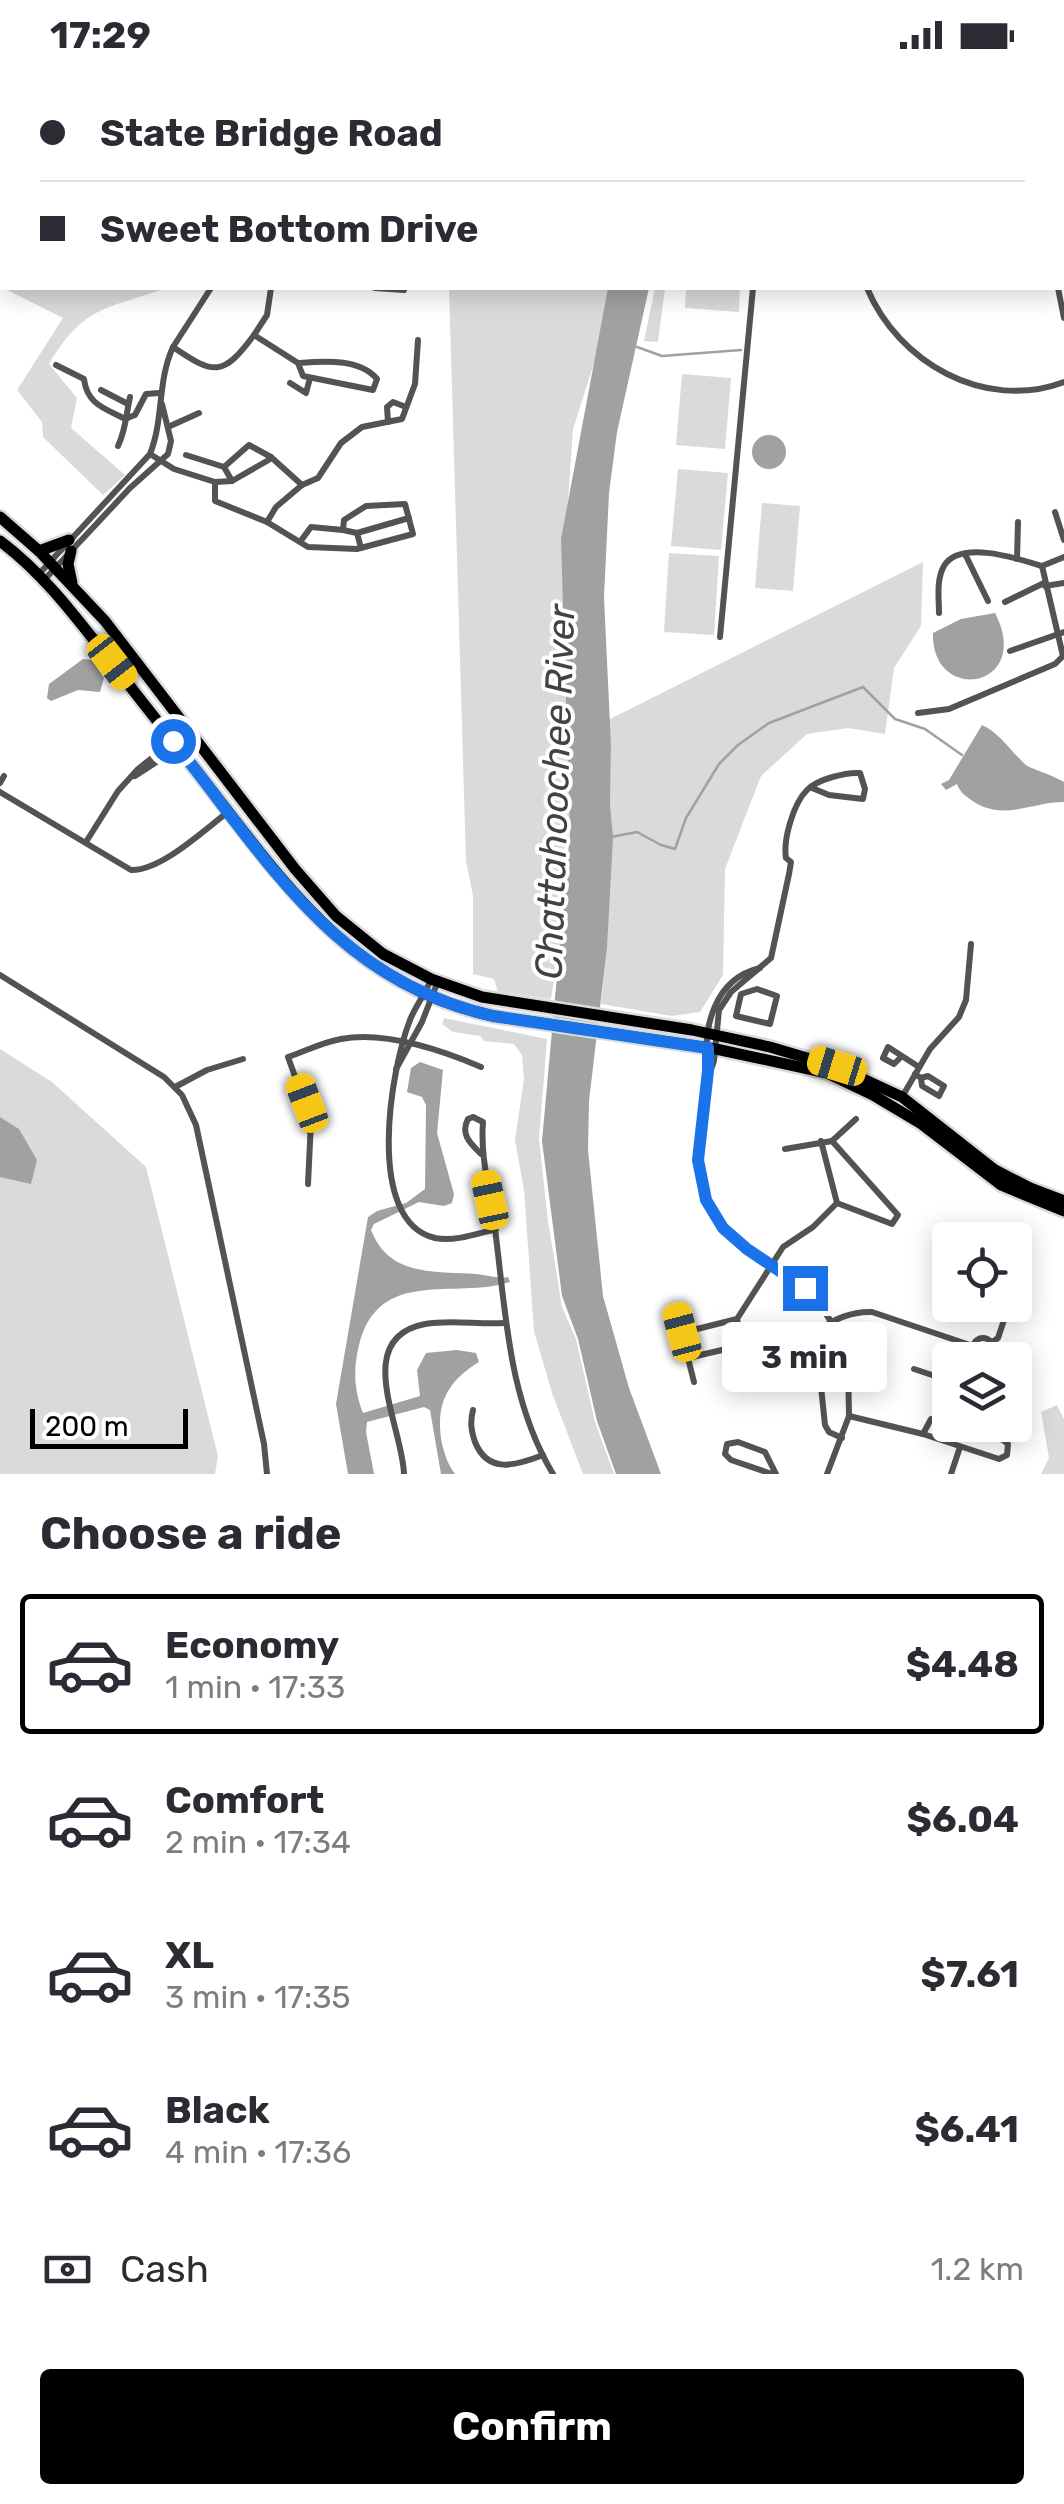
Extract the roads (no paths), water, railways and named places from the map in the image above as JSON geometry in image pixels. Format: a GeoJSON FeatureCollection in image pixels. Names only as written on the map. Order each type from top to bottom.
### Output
{"type":"FeatureCollection","features":[{"type":"Feature","properties":{"kind":"highway"},"geometry":{"type":"LineString","coordinates":[[0,517],[74,587],[151,680],[295,870],[336,916],[383,954],[435,980],[482,997],[616,1018],[826,1073],[874,1094],[920,1123],[1000,1185],[1064,1211]]}},
{"type":"Feature","properties":{"kind":"highway"},"geometry":{"type":"LineString","coordinates":[[0,541],[63,600],[170,748],[228,812],[288,888],[321,924],[394,981],[460,1009],[537,1024],[712,1042],[837,1066],[902,1096],[995,1170],[1064,1201]]}},
{"type":"Feature","properties":{"kind":"highway"},"geometry":{"type":"LineString","coordinates":[[39,551],[70,546],[68,564],[74,587]]}},
{"type":"Feature","properties":{"kind":"highway"},"geometry":{"type":"LineString","coordinates":[[826,1073],[837,1071],[886,1094],[902,1096]]}},
{"type":"Feature","properties":{"kind":"street"},"geometry":{"type":"LineString","coordinates":[[41,578],[150,454],[156,437],[162,374],[172,347],[209,290]]}},
{"type":"Feature","properties":{"kind":"street"},"geometry":{"type":"LineString","coordinates":[[172,347],[202,367],[221,368],[237,359],[271,303],[271,290]]}},
{"type":"Feature","properties":{"kind":"street"},"geometry":{"type":"LineString","coordinates":[[720,637],[753,290]]}},
{"type":"Feature","properties":{"kind":"street"},"geometry":{"type":"LineString","coordinates":[[867,290],[894,336],[912,353],[949,376],[982,386],[1022,390],[1064,382]]}},
{"type":"Feature","properties":{"kind":"street"},"geometry":{"type":"LineString","coordinates":[[1058,290],[1064,318]]}},
{"type":"Feature","properties":{"kind":"street"},"geometry":{"type":"LineString","coordinates":[[254,335],[298,362],[353,364],[369,369],[378,379],[373,390],[361,390],[346,382],[303,376],[298,362]]}},
{"type":"Feature","properties":{"kind":"street"},"geometry":{"type":"LineString","coordinates":[[267,522],[276,507],[302,485],[318,478],[341,443],[362,427],[402,419],[414,384],[418,340]]}},
{"type":"Feature","properties":{"kind":"street"},"geometry":{"type":"LineString","coordinates":[[56,366],[84,378],[85,393],[93,402],[125,419],[135,415],[146,394],[160,394]]}},
{"type":"Feature","properties":{"kind":"street"},"geometry":{"type":"LineString","coordinates":[[290,383],[306,393],[310,378]]}},
{"type":"Feature","properties":{"kind":"street"},"geometry":{"type":"LineString","coordinates":[[101,390],[129,400],[127,428],[118,446]]}},
{"type":"Feature","properties":{"kind":"street"},"geometry":{"type":"LineString","coordinates":[[70,546],[162,462],[172,441],[160,394]]}},
{"type":"Feature","properties":{"kind":"street"},"geometry":{"type":"LineString","coordinates":[[388,422],[387,407],[393,402],[406,407]]}},
{"type":"Feature","properties":{"kind":"street"},"geometry":{"type":"LineString","coordinates":[[168,427],[199,413]]}},
{"type":"Feature","properties":{"kind":"street"},"geometry":{"type":"LineString","coordinates":[[224,467],[249,444],[302,485]]}},
{"type":"Feature","properties":{"kind":"street"},"geometry":{"type":"LineString","coordinates":[[150,454],[174,469],[215,482],[232,481],[272,458]]}},
{"type":"Feature","properties":{"kind":"street"},"geometry":{"type":"LineString","coordinates":[[186,455],[224,467],[232,481]]}},
{"type":"Feature","properties":{"kind":"street"},"geometry":{"type":"LineString","coordinates":[[215,482],[216,502],[267,522],[308,547],[361,548],[414,534],[405,504],[366,506],[344,520],[344,530]]}},
{"type":"Feature","properties":{"kind":"street"},"geometry":{"type":"LineString","coordinates":[[1054,512],[1063,535]]}},
{"type":"Feature","properties":{"kind":"street"},"geometry":{"type":"LineString","coordinates":[[300,542],[311,527],[357,533],[409,518]]}},
{"type":"Feature","properties":{"kind":"street"},"geometry":{"type":"LineString","coordinates":[[1018,522],[1018,559]]}},
{"type":"Feature","properties":{"kind":"street"},"geometry":{"type":"LineString","coordinates":[[357,533],[361,548]]}},
{"type":"Feature","properties":{"kind":"street"},"geometry":{"type":"LineString","coordinates":[[939,613],[939,581],[950,559],[984,552],[1042,566],[1064,557]]}},
{"type":"Feature","properties":{"kind":"street"},"geometry":{"type":"LineString","coordinates":[[965,554],[988,601]]}},
{"type":"Feature","properties":{"kind":"street"},"geometry":{"type":"LineString","coordinates":[[918,712],[949,709],[1055,664],[1063,656],[1061,633],[1042,566]]}},
{"type":"Feature","properties":{"kind":"street"},"geometry":{"type":"LineString","coordinates":[[1005,602],[1045,584],[1064,583]]}},
{"type":"Feature","properties":{"kind":"street"},"geometry":{"type":"LineString","coordinates":[[1010,651],[1061,633]]}},
{"type":"Feature","properties":{"kind":"street"},"geometry":{"type":"LineString","coordinates":[[86,842],[118,791],[170,748]]}},
{"type":"Feature","properties":{"kind":"street"},"geometry":{"type":"LineString","coordinates":[[812,788],[829,796],[863,798],[865,789],[860,773],[851,772],[807,790],[790,825],[784,854],[791,862],[790,874],[771,958],[716,1010],[698,1160],[706,1200],[723,1228],[814,1296],[832,1322],[848,1364],[849,1416],[828,1474]]}},
{"type":"Feature","properties":{"kind":"street"},"geometry":{"type":"LineString","coordinates":[[0,792],[131,870],[145,870],[228,812]]}},
{"type":"Feature","properties":{"kind":"street"},"geometry":{"type":"LineString","coordinates":[[902,1096],[930,1050],[959,1017],[966,1000],[971,944]]}},
{"type":"Feature","properties":{"kind":"street"},"geometry":{"type":"LineString","coordinates":[[0,975],[148,1066],[175,1087],[188,1104],[196,1125],[264,1444],[266,1474]]}},
{"type":"Feature","properties":{"kind":"street"},"geometry":{"type":"LineString","coordinates":[[435,980],[395,1070],[390,1158],[396,1201],[408,1223],[436,1238],[454,1239],[496,1230]]}},
{"type":"Feature","properties":{"kind":"street"},"geometry":{"type":"LineString","coordinates":[[716,1010],[736,1016],[770,1024],[777,996],[757,989],[746,991],[736,1016]]}},
{"type":"Feature","properties":{"kind":"street"},"geometry":{"type":"LineString","coordinates":[[407,1044],[410,1018],[428,996]]}},
{"type":"Feature","properties":{"kind":"street"},"geometry":{"type":"LineString","coordinates":[[308,1184],[310,1121],[288,1056],[352,1038],[380,1038],[481,1067]]}},
{"type":"Feature","properties":{"kind":"street"},"geometry":{"type":"LineString","coordinates":[[902,1056],[894,1064],[883,1058],[888,1047],[902,1056],[919,1073]]}},
{"type":"Feature","properties":{"kind":"street"},"geometry":{"type":"LineString","coordinates":[[175,1087],[207,1070],[242,1059]]}},
{"type":"Feature","properties":{"kind":"street"},"geometry":{"type":"LineString","coordinates":[[482,1154],[464,1131],[468,1118],[483,1122],[482,1154],[496,1230],[504,1323],[521,1406],[552,1474]]}},
{"type":"Feature","properties":{"kind":"street"},"geometry":{"type":"LineString","coordinates":[[785,1149],[832,1141],[856,1118]]}},
{"type":"Feature","properties":{"kind":"street"},"geometry":{"type":"LineString","coordinates":[[821,1141],[837,1203]]}},
{"type":"Feature","properties":{"kind":"street"},"geometry":{"type":"LineString","coordinates":[[832,1141],[898,1215],[892,1224],[837,1203]]}},
{"type":"Feature","properties":{"kind":"street"},"geometry":{"type":"LineString","coordinates":[[682,1332],[736,1320],[788,1242],[813,1227],[837,1203]]}},
{"type":"Feature","properties":{"kind":"street"},"geometry":{"type":"LineString","coordinates":[[675,1307],[694,1382]]}},
{"type":"Feature","properties":{"kind":"street"},"geometry":{"type":"LineString","coordinates":[[842,1438],[825,1426],[818,1331],[858,1312],[872,1312],[961,1342]]}},
{"type":"Feature","properties":{"kind":"street"},"geometry":{"type":"LineString","coordinates":[[736,1320],[750,1376]]}},
{"type":"Feature","properties":{"kind":"street"},"geometry":{"type":"LineString","coordinates":[[404,1474],[384,1366],[391,1346],[409,1330],[438,1322],[504,1323]]}},
{"type":"Feature","properties":{"kind":"street"},"geometry":{"type":"LineString","coordinates":[[688,1358],[743,1345]]}},
{"type":"Feature","properties":{"kind":"street"},"geometry":{"type":"LineString","coordinates":[[914,1369],[932,1375]]}},
{"type":"Feature","properties":{"kind":"street"},"geometry":{"type":"LineString","coordinates":[[473,1410],[471,1429],[486,1462],[505,1466],[542,1456]]}},
{"type":"Feature","properties":{"kind":"street"},"geometry":{"type":"LineString","coordinates":[[849,1416],[923,1434],[999,1459],[1007,1456],[1009,1450],[1004,1442]]}},
{"type":"Feature","properties":{"kind":"street"},"geometry":{"type":"LineString","coordinates":[[923,1434],[932,1419]]}},
{"type":"Feature","properties":{"kind":"street"},"geometry":{"type":"LineString","coordinates":[[738,1442],[766,1452],[774,1474],[731,1460],[725,1454],[727,1444],[738,1442]]}},
{"type":"Feature","properties":{"kind":"street"},"geometry":{"type":"LineString","coordinates":[[951,1474],[960,1447]]}},
{"type":"Feature","properties":{"kind":"waterway"},"geometry":{"type":"LineString","coordinates":[[637,347],[662,356],[741,350]]}},
{"type":"Feature","properties":{"kind":"waterway"},"geometry":{"type":"LineString","coordinates":[[611,837],[637,832],[675,849],[686,818],[719,764],[738,745],[769,723],[863,687],[895,719],[925,729],[962,755]]}},
{"type":"Feature","properties":{"kind":"water label","name":"Chattahoochee River"},"geometry":{"type":"Point","coordinates":[555,792]}}]}
